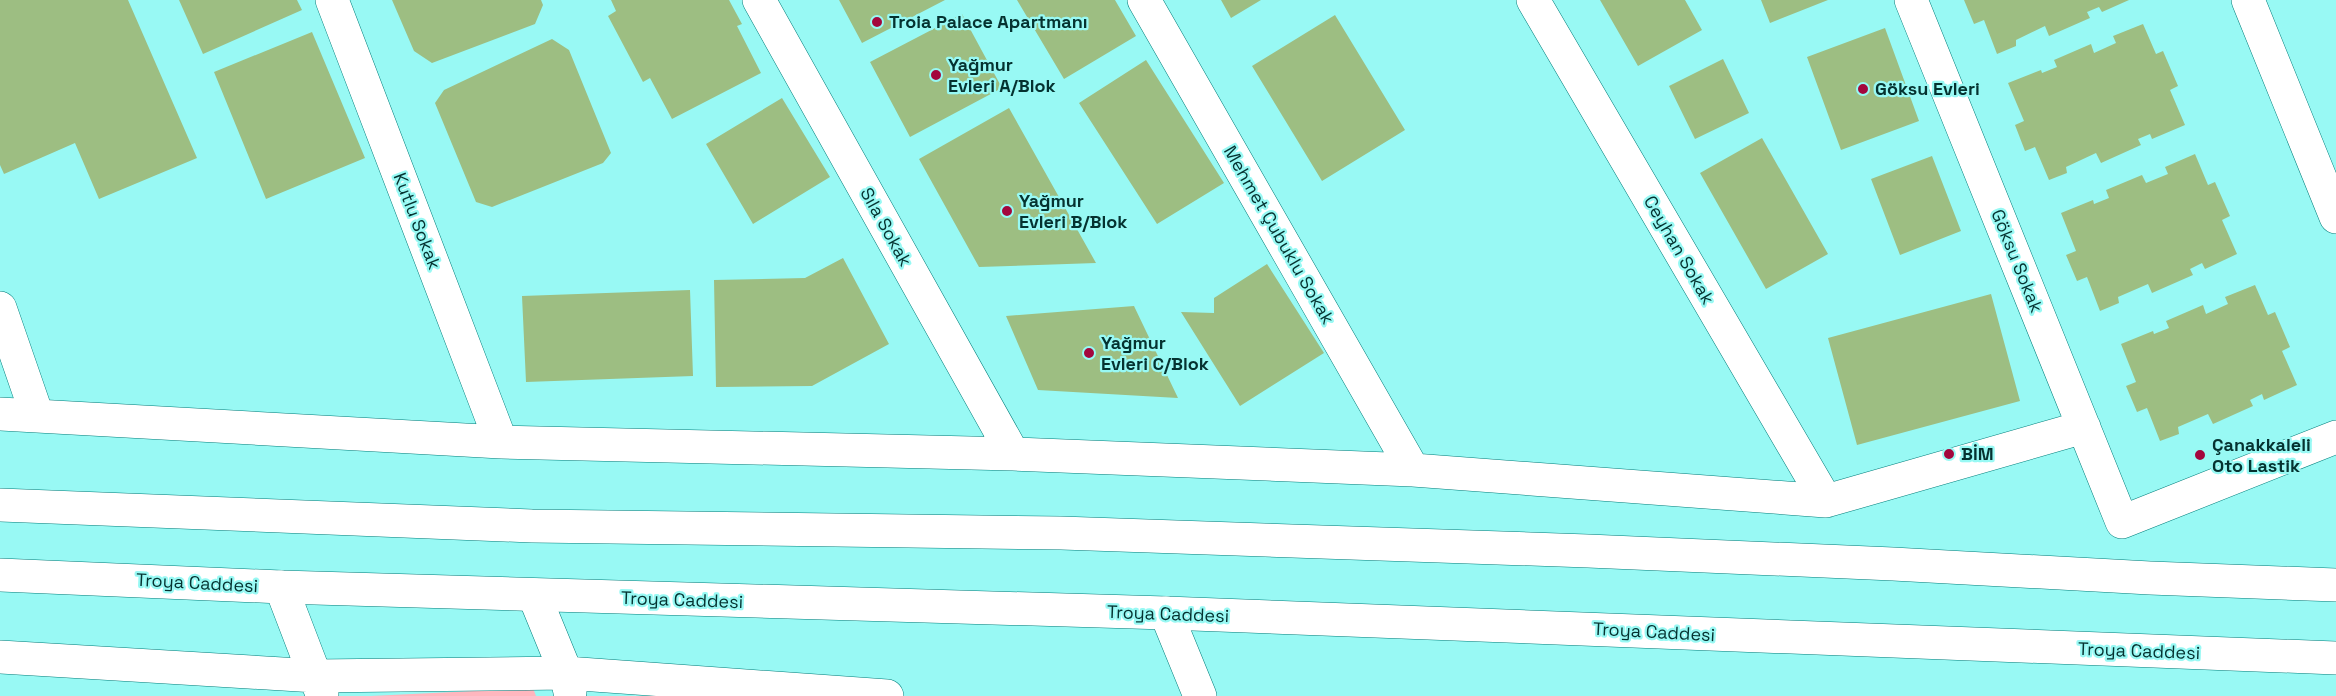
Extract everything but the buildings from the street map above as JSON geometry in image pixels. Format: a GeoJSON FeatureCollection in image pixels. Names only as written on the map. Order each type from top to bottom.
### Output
{"type":"FeatureCollection","features":[{"type":"Feature","properties":{"kind":"street","name":"Kutlu Sokak"},"geometry":{"type":"LineString","coordinates":[[332,0],[501,442]]}},
{"type":"Feature","properties":{"kind":"street","name":"Sıla Sokak"},"geometry":{"type":"LineString","coordinates":[[759,0],[1012,454]]}},
{"type":"Feature","properties":{"kind":"street","name":"Mehmet Çubuklu Sokak"},"geometry":{"type":"LineString","coordinates":[[1144,0],[1413,470]]}},
{"type":"Feature","properties":{"kind":"street","name":"Ceyhan Sokak"},"geometry":{"type":"LineString","coordinates":[[1533,0],[1826,501]]}},
{"type":"Feature","properties":{"kind":"street","name":"Göksu Sokak"},"geometry":{"type":"LineString","coordinates":[[1911,0],[2122,522],[2336,437]]}},
{"type":"Feature","properties":{"kind":"street"},"geometry":{"type":"LineString","coordinates":[[2248,0],[2336,217]]}},
{"type":"Feature","properties":{"kind":"street"},"geometry":{"type":"LineString","coordinates":[[0,308],[37,416]]}},
{"type":"Feature","properties":{"kind":"street"},"geometry":{"type":"LineString","coordinates":[[0,414],[501,442],[1012,454],[1413,470],[1826,501],[2084,428]]}},
{"type":"Feature","properties":{"kind":"street"},"geometry":{"type":"LineString","coordinates":[[0,505],[532,525],[1061,533],[1577,550],[2336,585]]}},
{"type":"Feature","properties":{"kind":"street","name":"Troya Caddesi"},"geometry":{"type":"LineString","coordinates":[[0,574],[281,587],[1166,613],[2336,658]]}},
{"type":"Feature","properties":{"kind":"street"},"geometry":{"type":"LineString","coordinates":[[281,587],[319,686]]}},
{"type":"Feature","properties":{"kind":"street"},"geometry":{"type":"LineString","coordinates":[[534,595],[568,685]]}},
{"type":"Feature","properties":{"kind":"street"},"geometry":{"type":"LineString","coordinates":[[1166,613],[1200,696]]}},
{"type":"Feature","properties":{"kind":"street"},"geometry":{"type":"LineString","coordinates":[[0,657],[319,686],[568,685],[887,696]]}},
{"type":"Feature","properties":{"kind":"shaded area"},"geometry":{"type":"Polygon","coordinates":[[[533,688],[536,696],[371,696],[533,688]]]}},
{"type":"Feature","properties":{"kind":"place","name":"Troia Palace Apartmanı"},"geometry":{"type":"Point","coordinates":[877,22]}},
{"type":"Feature","properties":{"kind":"place","name":"Yağmur Evleri A/Blok"},"geometry":{"type":"Point","coordinates":[936,75]}},
{"type":"Feature","properties":{"kind":"place","name":"Göksu Evleri"},"geometry":{"type":"Point","coordinates":[1863,89]}},
{"type":"Feature","properties":{"kind":"place","name":"Yağmur Evleri B/Blok"},"geometry":{"type":"Point","coordinates":[1007,211]}},
{"type":"Feature","properties":{"kind":"place","name":"Yağmur Evleri C/Blok"},"geometry":{"type":"Point","coordinates":[1089,353]}},
{"type":"Feature","properties":{"kind":"place","name":"BİM"},"geometry":{"type":"Point","coordinates":[1949,454]}},
{"type":"Feature","properties":{"kind":"place","name":"Çanakkaleli Oto Lastik"},"geometry":{"type":"Point","coordinates":[2200,455]}}]}
